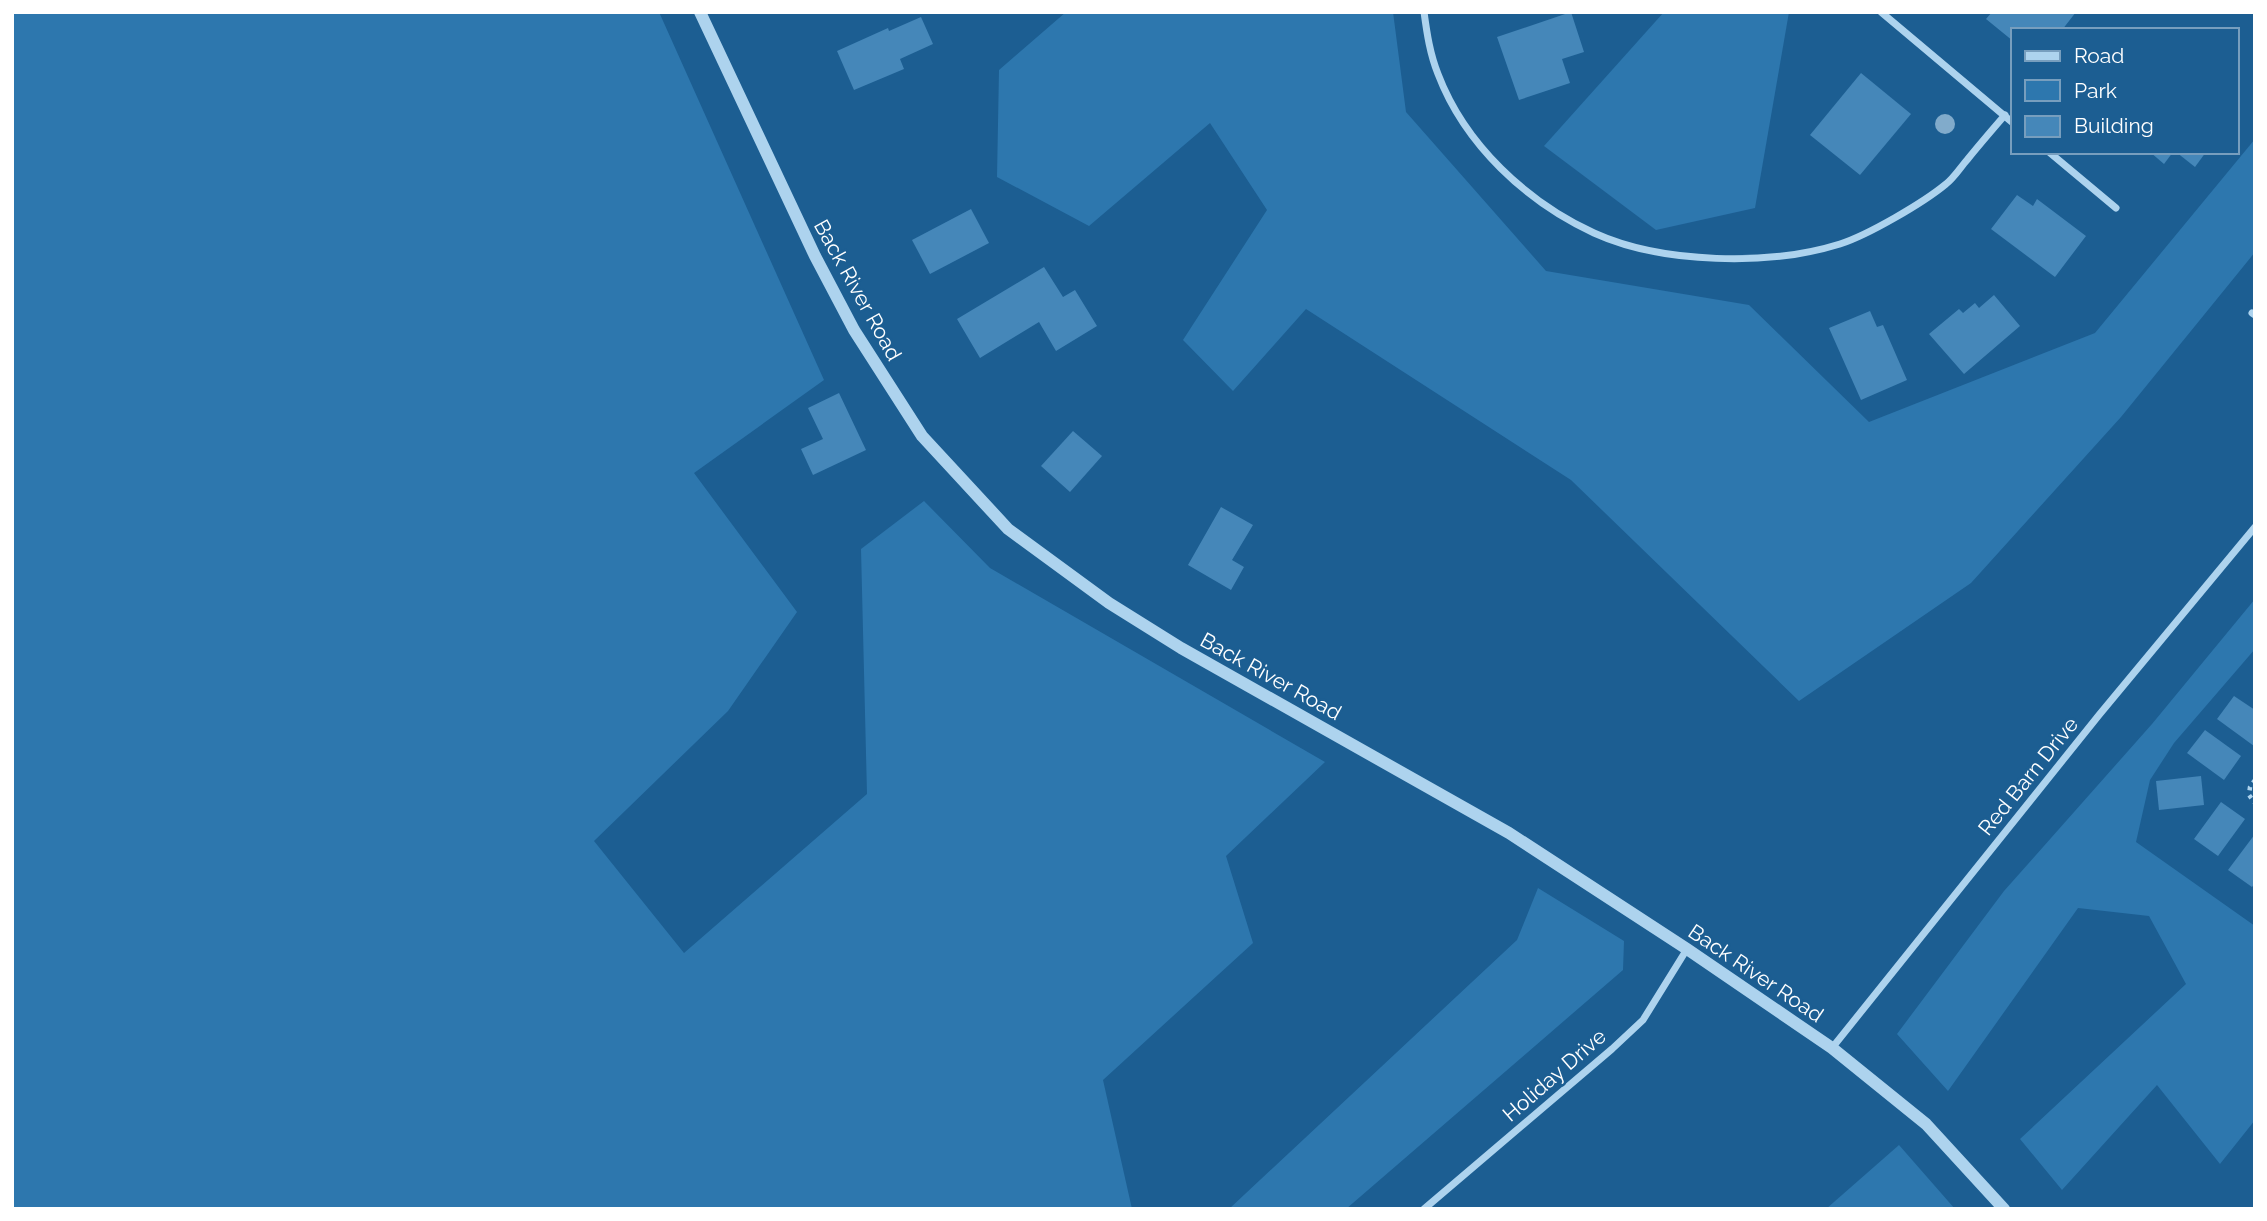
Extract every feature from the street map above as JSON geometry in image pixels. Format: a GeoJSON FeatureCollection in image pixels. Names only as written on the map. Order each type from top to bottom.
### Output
{"type":"FeatureCollection","features":[{"type":"Feature","properties":{"kind":"street","name":"Back River Road"},"geometry":{"type":"LineString","coordinates":[[700,12],[815,256],[854,330],[922,436],[1008,529],[1110,603],[1181,648],[1509,833],[1687,949],[1832,1048],[1926,1124],[2004,1209]]}},
{"type":"Feature","properties":{"kind":"street"},"geometry":{"type":"LineString","coordinates":[[1424,12],[1438,75],[1451,104],[1489,157],[1553,212],[1597,234],[1644,249],[1726,259],[1805,252],[1841,243],[1910,208],[1947,183],[2005,115]]}},
{"type":"Feature","properties":{"kind":"street"},"geometry":{"type":"LineString","coordinates":[[1881,12],[2011,120]]}},
{"type":"Feature","properties":{"kind":"street"},"geometry":{"type":"LineString","coordinates":[[2051,154],[2116,208]]}},
{"type":"Feature","properties":{"kind":"street","name":"Red Barn Drive"},"geometry":{"type":"LineString","coordinates":[[1832,1048],[2255,527]]}},
{"type":"Feature","properties":{"kind":"street","name":"Holiday Drive"},"geometry":{"type":"LineString","coordinates":[[1424,1209],[1643,1020],[1687,949]]}},
{"type":"Feature","properties":{"kind":"path"},"geometry":{"type":"LineString","coordinates":[[2255,780],[2250,787],[2249,796],[2255,803]]}},
{"type":"Feature","properties":{"kind":"green space"},"geometry":{"type":"Polygon","coordinates":[[[12,12],[659,12],[824,380],[694,473],[797,612],[728,711],[594,841],[684,953],[867,794],[861,549],[924,501],[990,568],[1325,762],[1226,856],[1253,943],[1103,1080],[1132,1209],[12,1209],[12,12]]]}},
{"type":"Feature","properties":{"kind":"green space"},"geometry":{"type":"Polygon","coordinates":[[[1066,12],[1393,12],[1406,112],[1546,271],[1749,305],[1869,422],[2095,333],[2255,139],[2255,252],[2121,417],[1971,583],[1799,701],[1571,480],[1306,309],[1233,391],[1183,340],[1267,210],[1210,123],[1089,226],[997,177],[999,70],[1066,12]]]}},
{"type":"Feature","properties":{"kind":"green space"},"geometry":{"type":"Polygon","coordinates":[[[1664,12],[1789,12],[1755,208],[1656,230],[1544,146],[1664,12]]]}},
{"type":"Feature","properties":{"kind":"green space"},"geometry":{"type":"Polygon","coordinates":[[[2255,599],[2255,649],[2174,743],[2150,780],[2136,842],[2255,926],[2255,1120],[2220,1164],[2157,1085],[2062,1190],[2020,1139],[2186,984],[2149,916],[2078,908],[1948,1091],[1897,1034],[2004,891],[2152,724],[2255,599]]]}},
{"type":"Feature","properties":{"kind":"green space"},"geometry":{"type":"Polygon","coordinates":[[[1538,888],[1624,941],[1623,970],[1346,1209],[1229,1209],[1517,940],[1538,888]]]}},
{"type":"Feature","properties":{"kind":"green space"},"geometry":{"type":"Polygon","coordinates":[[[1899,1145],[1955,1209],[1826,1209],[1899,1145]]]}},
{"type":"Feature","properties":{"kind":"building"},"geometry":{"type":"Polygon","coordinates":[[[1571,12],[1584,52],[1562,59],[1570,83],[1519,100],[1497,37],[1571,12]]]}},
{"type":"Feature","properties":{"kind":"building"},"geometry":{"type":"Polygon","coordinates":[[[1992,12],[2076,12],[2064,28],[2011,28],[2011,39],[1986,19],[1992,12]]]}},
{"type":"Feature","properties":{"kind":"building"},"geometry":{"type":"Polygon","coordinates":[[[921,17],[933,44],[900,59],[904,69],[854,90],[837,51],[888,28],[889,31],[921,17]]]}},
{"type":"Feature","properties":{"kind":"building"},"geometry":{"type":"Polygon","coordinates":[[[1861,73],[1911,114],[1860,175],[1810,135],[1861,73]]]}},
{"type":"Feature","properties":{"kind":"building"},"geometry":{"type":"Polygon","coordinates":[[[2152,154],[2172,154],[2164,164],[2152,154]]]}},
{"type":"Feature","properties":{"kind":"building"},"geometry":{"type":"Polygon","coordinates":[[[2179,154],[2205,154],[2195,167],[2179,154]]]}},
{"type":"Feature","properties":{"kind":"building"},"geometry":{"type":"Polygon","coordinates":[[[2017,195],[2033,206],[2037,199],[2086,236],[2055,277],[1991,229],[2017,195]]]}},
{"type":"Feature","properties":{"kind":"building"},"geometry":{"type":"Polygon","coordinates":[[[971,209],[989,243],[930,274],[912,240],[971,209]]]}},
{"type":"Feature","properties":{"kind":"building"},"geometry":{"type":"Polygon","coordinates":[[[1044,267],[1063,297],[1075,290],[1097,326],[1056,351],[1039,322],[980,358],[957,319],[1044,267]]]}},
{"type":"Feature","properties":{"kind":"building"},"geometry":{"type":"Polygon","coordinates":[[[1994,295],[2020,326],[1964,374],[1929,334],[1959,309],[1963,313],[1975,303],[1979,308],[1994,295]]]}},
{"type":"Feature","properties":{"kind":"building"},"geometry":{"type":"Polygon","coordinates":[[[1870,311],[1877,327],[1883,325],[1907,380],[1861,400],[1829,328],[1870,311]]]}},
{"type":"Feature","properties":{"kind":"building"},"geometry":{"type":"Polygon","coordinates":[[[839,393],[866,450],[813,475],[801,449],[823,439],[808,408],[839,393]]]}},
{"type":"Feature","properties":{"kind":"building"},"geometry":{"type":"Polygon","coordinates":[[[1073,431],[1102,456],[1070,492],[1041,466],[1073,431]]]}},
{"type":"Feature","properties":{"kind":"building"},"geometry":{"type":"Polygon","coordinates":[[[1221,507],[1253,525],[1232,560],[1244,567],[1231,590],[1188,565],[1221,507]]]}},
{"type":"Feature","properties":{"kind":"building"},"geometry":{"type":"Polygon","coordinates":[[[2234,696],[2255,710],[2254,746],[2217,719],[2234,696]]]}},
{"type":"Feature","properties":{"kind":"building"},"geometry":{"type":"Polygon","coordinates":[[[2205,730],[2241,756],[2224,780],[2187,753],[2205,730]]]}},
{"type":"Feature","properties":{"kind":"building"},"geometry":{"type":"Polygon","coordinates":[[[2201,776],[2204,805],[2159,810],[2156,781],[2201,776]]]}},
{"type":"Feature","properties":{"kind":"building"},"geometry":{"type":"Polygon","coordinates":[[[2221,802],[2245,819],[2218,856],[2194,839],[2221,802]]]}},
{"type":"Feature","properties":{"kind":"building"},"geometry":{"type":"Polygon","coordinates":[[[2255,834],[2255,883],[2252,887],[2228,870],[2255,834]]]}}]}
